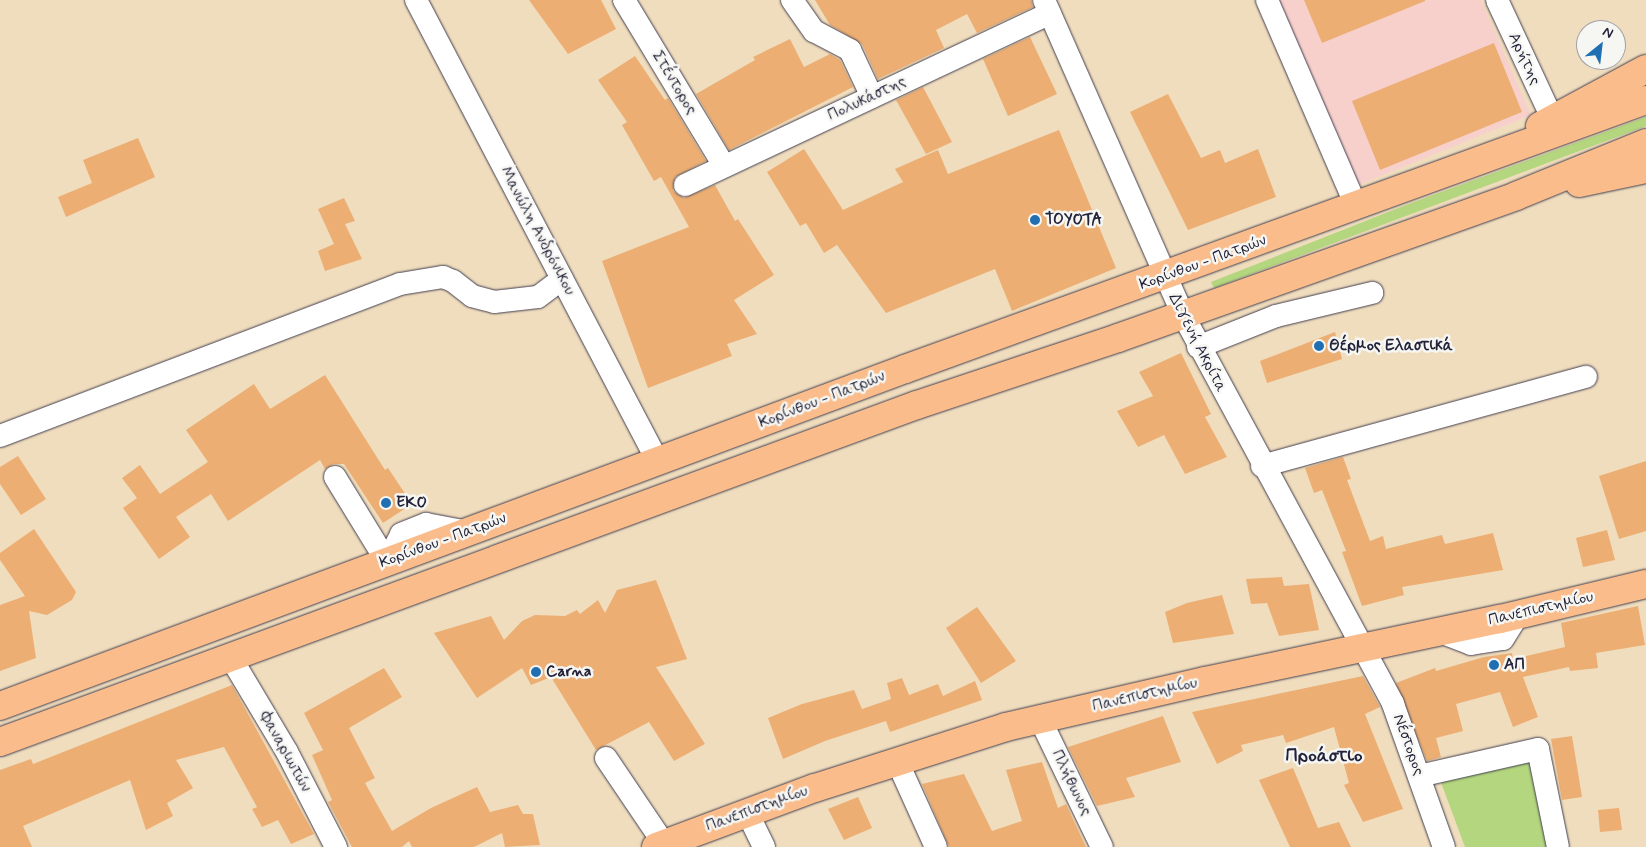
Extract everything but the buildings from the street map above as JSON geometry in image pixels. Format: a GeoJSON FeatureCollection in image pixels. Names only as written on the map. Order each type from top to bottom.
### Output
{"type":"FeatureCollection","features":[{"type":"Feature","properties":{"kind":"main road"},"geometry":{"type":"LineString","coordinates":[[1486,160],[1552,118],[1646,69]]}},
{"type":"Feature","properties":{"kind":"main road","name":"Κορίνθου - Πατρών"},"geometry":{"type":"LineString","coordinates":[[0,706],[905,369],[1164,277],[1646,100]]}},
{"type":"Feature","properties":{"kind":"main road"},"geometry":{"type":"LineString","coordinates":[[0,742],[917,405],[1182,315],[1516,196],[1646,143]]}},
{"type":"Feature","properties":{"kind":"main road"},"geometry":{"type":"LineString","coordinates":[[1516,196],[1646,169]]}},
{"type":"Feature","properties":{"kind":"main road","name":"Πανεπιστημίου"},"geometry":{"type":"LineString","coordinates":[[660,846],[747,812],[897,761],[1040,719],[1518,615],[1646,584]]}},
{"type":"Feature","properties":{"kind":"street","name":"Μανώλη Ανδρόνικου"},"geometry":{"type":"LineString","coordinates":[[416,0],[658,462]]}},
{"type":"Feature","properties":{"kind":"street","name":"Στέντορος"},"geometry":{"type":"LineString","coordinates":[[624,0],[724,166]]}},
{"type":"Feature","properties":{"kind":"street"},"geometry":{"type":"LineString","coordinates":[[792,0],[814,31],[850,50],[872,97]]}},
{"type":"Feature","properties":{"kind":"street"},"geometry":{"type":"LineString","coordinates":[[1267,0],[1356,206]]}},
{"type":"Feature","properties":{"kind":"street","name":"Αρήτης"},"geometry":{"type":"LineString","coordinates":[[1497,0],[1552,118]]}},
{"type":"Feature","properties":{"kind":"street","name":"Πολυκάστης"},"geometry":{"type":"LineString","coordinates":[[685,186],[872,97],[1047,4]]}},
{"type":"Feature","properties":{"kind":"street","name":"Διγενή Ακρίτα"},"geometry":{"type":"LineString","coordinates":[[1047,4],[1182,315],[1361,648]]}},
{"type":"Feature","properties":{"kind":"street"},"geometry":{"type":"LineString","coordinates":[[0,436],[411,281],[448,278],[472,296],[494,302],[538,297],[562,278]]}},
{"type":"Feature","properties":{"kind":"street"},"geometry":{"type":"LineString","coordinates":[[1198,347],[1276,316],[1372,293]]}},
{"type":"Feature","properties":{"kind":"street"},"geometry":{"type":"LineString","coordinates":[[1262,466],[1586,377]]}},
{"type":"Feature","properties":{"kind":"street"},"geometry":{"type":"LineString","coordinates":[[335,477],[387,562]]}},
{"type":"Feature","properties":{"kind":"street","name":"Νέστορος"},"geometry":{"type":"LineString","coordinates":[[1361,648],[1393,704],[1444,847]]}},
{"type":"Feature","properties":{"kind":"street","name":"Φαναριωτών"},"geometry":{"type":"LineString","coordinates":[[231,658],[287,752],[336,847]]}},
{"type":"Feature","properties":{"kind":"street","name":"Πλήθωνος"},"geometry":{"type":"LineString","coordinates":[[1040,719],[1102,847]]}},
{"type":"Feature","properties":{"kind":"street"},"geometry":{"type":"LineString","coordinates":[[1419,776],[1538,749],[1558,847]]}},
{"type":"Feature","properties":{"kind":"street"},"geometry":{"type":"LineString","coordinates":[[606,758],[660,846]]}},
{"type":"Feature","properties":{"kind":"street"},"geometry":{"type":"LineString","coordinates":[[897,761],[936,847]]}},
{"type":"Feature","properties":{"kind":"street"},"geometry":{"type":"LineString","coordinates":[[747,812],[764,847]]}},
{"type":"Feature","properties":{"kind":"shaded area"},"geometry":{"type":"Polygon","coordinates":[[[1276,0],[1481,0],[1531,115],[1356,186],[1276,0]]]}},
{"type":"Feature","properties":{"kind":"green space"},"geometry":{"type":"Polygon","coordinates":[[[1646,117],[1646,126],[1214,288],[1211,282],[1406,205],[1646,117]]]}},
{"type":"Feature","properties":{"kind":"green space"},"geometry":{"type":"Polygon","coordinates":[[[1530,757],[1548,847],[1465,847],[1439,777],[1530,757]]]}},
{"type":"Feature","properties":{"kind":"place","name":"TOYOTA"},"geometry":{"type":"Point","coordinates":[1035,220]}},
{"type":"Feature","properties":{"kind":"place","name":"Θέρμος Ελαστικά"},"geometry":{"type":"Point","coordinates":[1319,346]}},
{"type":"Feature","properties":{"kind":"place","name":"EKO"},"geometry":{"type":"Point","coordinates":[386,503]}},
{"type":"Feature","properties":{"kind":"place","name":"ΑΠ"},"geometry":{"type":"Point","coordinates":[1494,665]}},
{"type":"Feature","properties":{"kind":"place","name":"Carna"},"geometry":{"type":"Point","coordinates":[536,672]}},
{"type":"Feature","properties":{"kind":"district","name":"Προάστιο"},"geometry":{"type":"Point","coordinates":[1324,756]}}]}
